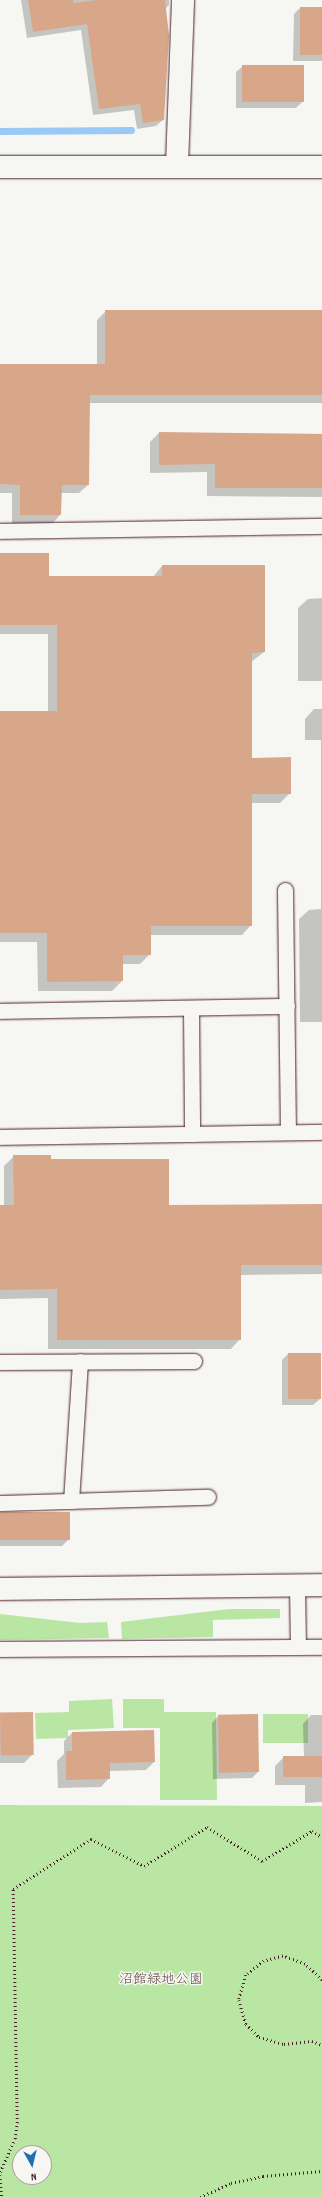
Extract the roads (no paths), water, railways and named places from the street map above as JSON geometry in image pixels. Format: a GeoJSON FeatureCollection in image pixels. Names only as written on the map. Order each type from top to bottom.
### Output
{"type":"FeatureCollection","features":[{"type":"Feature","properties":{"kind":"street"},"geometry":{"type":"LineString","coordinates":[[177,166],[183,0]]}},
{"type":"Feature","properties":{"kind":"street"},"geometry":{"type":"LineString","coordinates":[[0,167],[322,167]]}},
{"type":"Feature","properties":{"kind":"street"},"geometry":{"type":"LineString","coordinates":[[0,1589],[322,1585]]}},
{"type":"Feature","properties":{"kind":"lane"},"geometry":{"type":"LineString","coordinates":[[0,531],[322,526]]}},
{"type":"Feature","properties":{"kind":"lane"},"geometry":{"type":"LineString","coordinates":[[286,890],[288,1132]]}},
{"type":"Feature","properties":{"kind":"lane"},"geometry":{"type":"LineString","coordinates":[[0,1011],[287,1006]]}},
{"type":"Feature","properties":{"kind":"lane"},"geometry":{"type":"LineString","coordinates":[[191,1008],[192,1134]]}},
{"type":"Feature","properties":{"kind":"lane"},"geometry":{"type":"LineString","coordinates":[[0,1138],[322,1132]]}},
{"type":"Feature","properties":{"kind":"lane"},"geometry":{"type":"LineString","coordinates":[[0,1362],[194,1361]]}},
{"type":"Feature","properties":{"kind":"lane"},"geometry":{"type":"LineString","coordinates":[[71,1501],[80,1362]]}},
{"type":"Feature","properties":{"kind":"lane"},"geometry":{"type":"LineString","coordinates":[[0,1503],[208,1497]]}},
{"type":"Feature","properties":{"kind":"lane"},"geometry":{"type":"LineString","coordinates":[[297,1585],[298,1647]]}},
{"type":"Feature","properties":{"kind":"lane"},"geometry":{"type":"LineString","coordinates":[[0,1649],[322,1647]]}},
{"type":"Feature","properties":{"kind":"waterway"},"geometry":{"type":"LineString","coordinates":[[0,131],[131,130]]}},
{"type":"Feature","properties":{"kind":"park label","name":"沼館緑地公園"},"geometry":{"type":"Point","coordinates":[161,1980]}}]}
